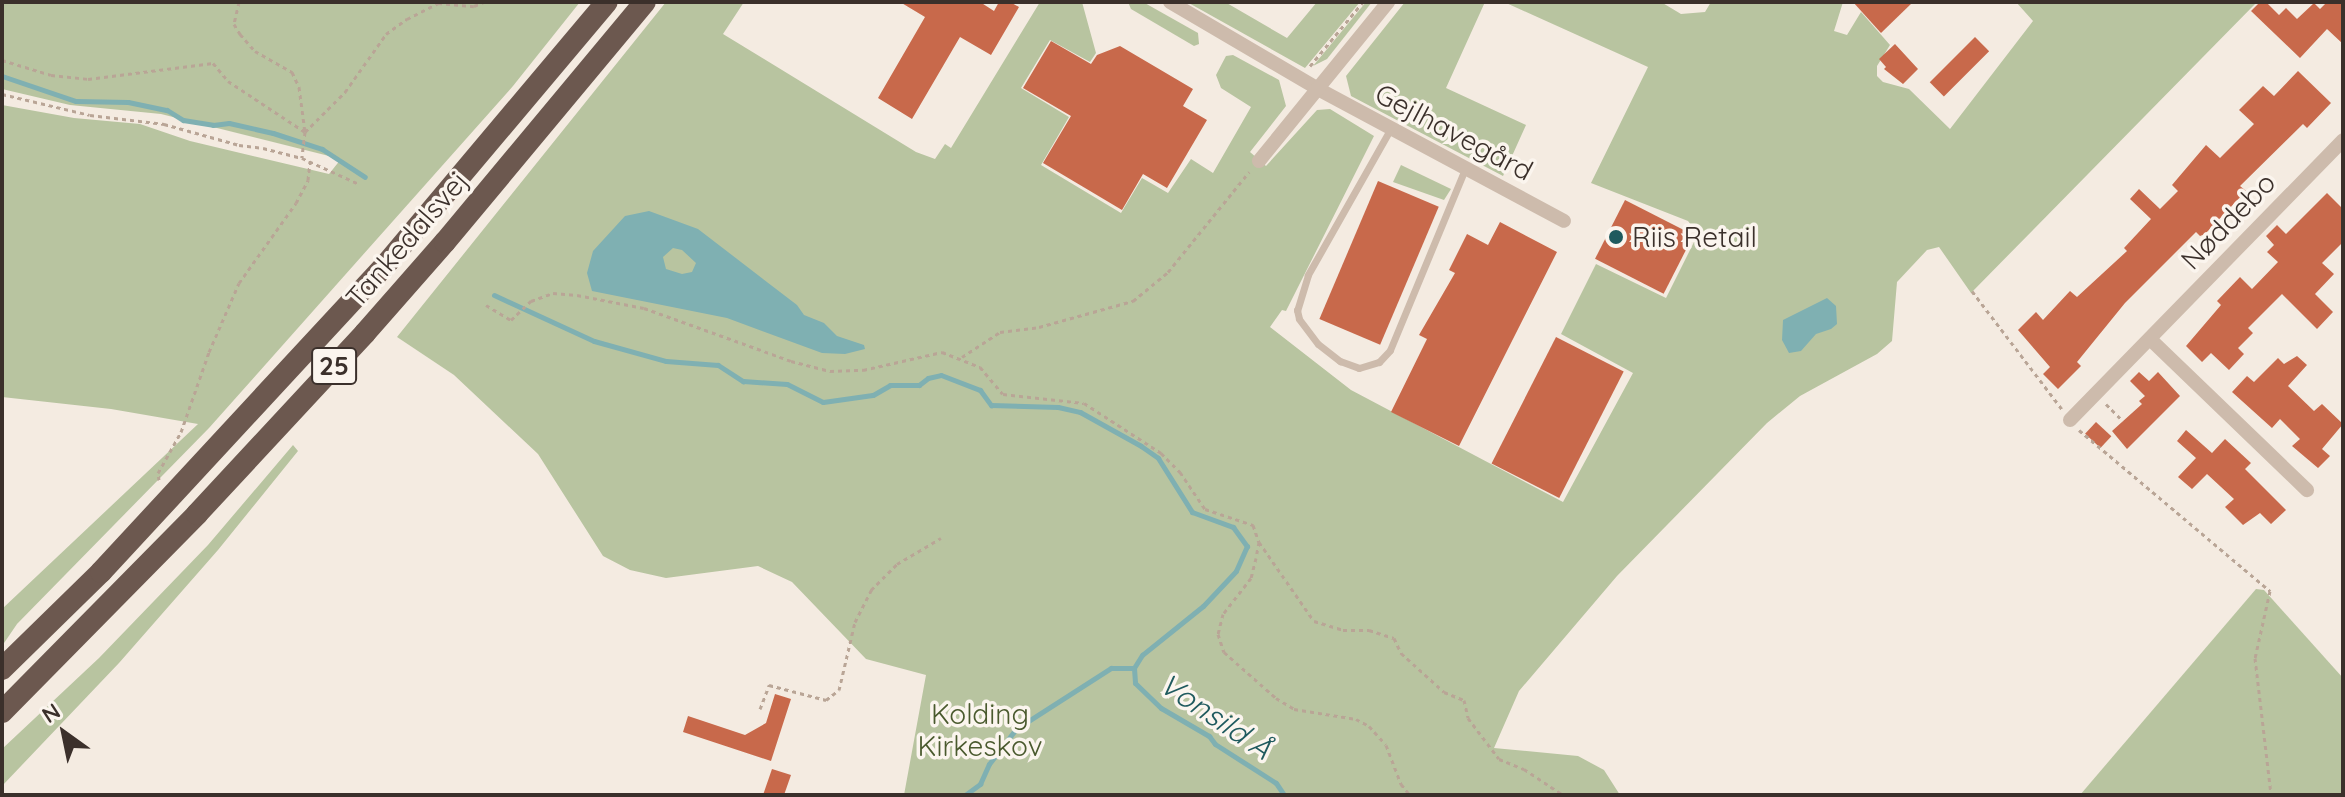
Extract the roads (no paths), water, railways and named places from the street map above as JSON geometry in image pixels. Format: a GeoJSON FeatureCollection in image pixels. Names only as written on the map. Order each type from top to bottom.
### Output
{"type":"FeatureCollection","features":[{"type":"Feature","properties":{"kind":"highway","name":"Tankedalsvej"},"geometry":{"type":"LineString","coordinates":[[2,669],[165,503],[387,263],[607,2]]}},
{"type":"Feature","properties":{"kind":"highway","name":"Tankedalsvej"},"geometry":{"type":"LineString","coordinates":[[2,712],[197,514],[365,333],[645,2]]}},
{"type":"Feature","properties":{"kind":"street","name":"Gejlhavegård"},"geometry":{"type":"LineString","coordinates":[[1170,2],[1318,89],[1564,221]]}},
{"type":"Feature","properties":{"kind":"street"},"geometry":{"type":"LineString","coordinates":[[1259,161],[1388,2]]}},
{"type":"Feature","properties":{"kind":"street","name":"Nøddebo"},"geometry":{"type":"LineString","coordinates":[[2070,420],[2343,140]]}},
{"type":"Feature","properties":{"kind":"street"},"geometry":{"type":"LineString","coordinates":[[2150,339],[2307,490]]}},
{"type":"Feature","properties":{"kind":"lane"},"geometry":{"type":"LineString","coordinates":[[1391,127],[1308,275],[1297,310],[1299,319],[1318,344],[1340,361],[1359,368],[1379,362],[1390,350],[1466,167]]}},
{"type":"Feature","properties":{"kind":"water"},"geometry":{"type":"Polygon","coordinates":[[[649,211],[698,229],[797,305],[804,315],[824,323],[837,336],[864,345],[865,349],[845,354],[822,353],[727,318],[592,291],[587,273],[593,251],[625,216],[649,211]],[[673,248],[663,257],[666,269],[682,274],[692,272],[696,263],[682,250],[673,248]]]}},
{"type":"Feature","properties":{"kind":"water"},"geometry":{"type":"Polygon","coordinates":[[[1827,298],[1836,306],[1837,324],[1816,334],[1801,351],[1789,353],[1782,340],[1783,320],[1827,298]]]}},
{"type":"Feature","properties":{"kind":"waterway"},"geometry":{"type":"LineString","coordinates":[[2,76],[76,101],[128,102],[167,110],[183,120],[213,125],[229,123],[273,133],[322,149],[365,177]]}},
{"type":"Feature","properties":{"kind":"waterway","name":"Vonsild Å"},"geometry":{"type":"LineString","coordinates":[[494,295],[594,341],[666,361],[718,365],[743,381],[787,384],[823,402],[873,395],[890,385],[919,385],[928,378],[941,375],[980,390],[991,405],[1058,407],[1080,412],[1141,446],[1158,458],[1192,512],[1233,527],[1247,546],[1236,571],[1203,606],[1142,655],[1134,668],[1135,683],[1161,708],[1209,736],[1215,744],[1276,783],[1284,795]]}},
{"type":"Feature","properties":{"kind":"waterway"},"geometry":{"type":"LineString","coordinates":[[965,795],[980,784],[989,764],[1016,729],[1111,668],[1134,668]]}},
{"type":"Feature","properties":{"kind":"place","name":"Riis Retail"},"geometry":{"type":"Point","coordinates":[1616,237]}},
{"type":"Feature","properties":{"kind":"park label","name":"Kolding Kirkeskov"},"geometry":{"type":"Point","coordinates":[980,730]}}]}
